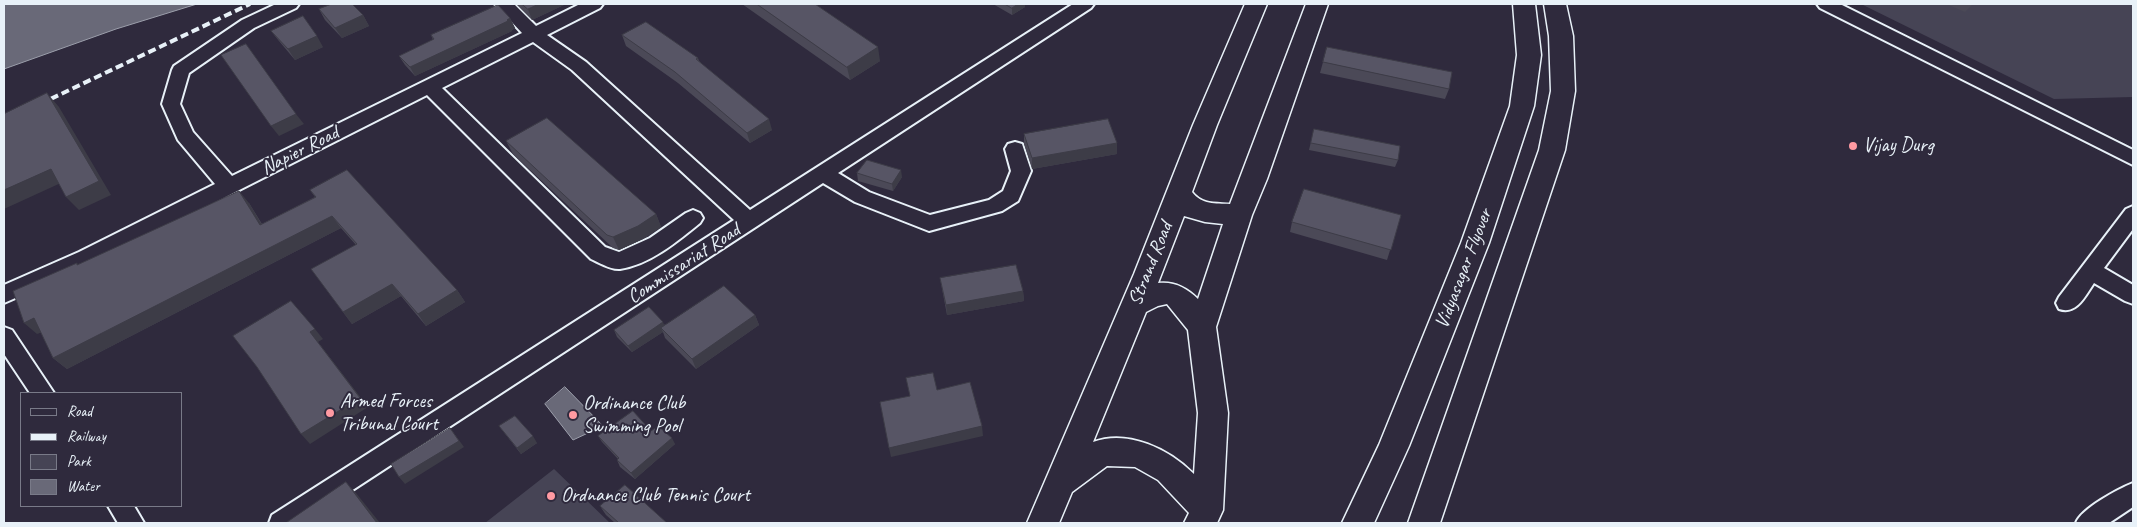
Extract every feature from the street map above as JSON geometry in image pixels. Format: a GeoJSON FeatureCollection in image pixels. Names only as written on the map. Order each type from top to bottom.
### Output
{"type":"FeatureCollection","features":[{"type":"Feature","properties":{"kind":"main road","name":"Strand Road"},"geometry":{"type":"LineString","coordinates":[[1043,523],[1135,305],[1256,4]]}},
{"type":"Feature","properties":{"kind":"main road"},"geometry":{"type":"LineString","coordinates":[[1204,516],[1213,414],[1202,327],[1239,215],[1254,179],[1317,4]]}},
{"type":"Feature","properties":{"kind":"main road","name":"Vidyasagar Flyover"},"geometry":{"type":"LineString","coordinates":[[1358,523],[1394,446],[1475,243],[1522,106],[1529,55],[1524,4]]}},
{"type":"Feature","properties":{"kind":"main road"},"geometry":{"type":"LineString","coordinates":[[1424,523],[1552,150],[1563,90],[1561,36],[1555,4]]}},
{"type":"Feature","properties":{"kind":"main road"},"geometry":{"type":"LineString","coordinates":[[1179,194],[1190,208],[1205,212],[1239,215]]}},
{"type":"Feature","properties":{"kind":"main road"},"geometry":{"type":"LineString","coordinates":[[1135,305],[1152,295],[1171,294],[1180,297],[1202,327]]}},
{"type":"Feature","properties":{"kind":"main road"},"geometry":{"type":"LineString","coordinates":[[1059,483],[1102,452],[1139,454],[1169,470],[1204,516]]}},
{"type":"Feature","properties":{"kind":"street"},"geometry":{"type":"LineString","coordinates":[[228,187],[185,135],[171,104],[181,70],[248,24],[290,4]]}},
{"type":"Feature","properties":{"kind":"street"},"geometry":{"type":"LineString","coordinates":[[504,4],[534,34],[579,66],[750,222]]}},
{"type":"Feature","properties":{"kind":"street","name":"Napier Road"},"geometry":{"type":"LineString","coordinates":[[4,294],[86,258],[594,4]]}},
{"type":"Feature","properties":{"kind":"street","name":"Commissariat Road"},"geometry":{"type":"LineString","coordinates":[[282,523],[1085,4]]}},
{"type":"Feature","properties":{"kind":"street"},"geometry":{"type":"LineString","coordinates":[[1826,4],[2133,158]]}},
{"type":"Feature","properties":{"kind":"street"},"geometry":{"type":"LineString","coordinates":[[429,86],[598,253],[618,262],[639,255],[664,242],[693,218]]}},
{"type":"Feature","properties":{"kind":"street"},"geometry":{"type":"LineString","coordinates":[[824,174],[862,197],[928,223],[996,206],[1011,196],[1020,171],[1014,149]]}},
{"type":"Feature","properties":{"kind":"street"},"geometry":{"type":"LineString","coordinates":[[2067,303],[2133,214]]}},
{"type":"Feature","properties":{"kind":"street"},"geometry":{"type":"LineString","coordinates":[[2091,271],[2133,295]]}},
{"type":"Feature","properties":{"kind":"street"},"geometry":{"type":"LineString","coordinates":[[4,336],[42,392]]}},
{"type":"Feature","properties":{"kind":"street"},"geometry":{"type":"LineString","coordinates":[[2092,522],[2133,494]]}},
{"type":"Feature","properties":{"kind":"street"},"geometry":{"type":"LineString","coordinates":[[121,507],[132,523]]}},
{"type":"Feature","properties":{"kind":"green space"},"geometry":{"type":"Polygon","coordinates":[[[1861,4],[2133,4],[2133,97],[2054,99],[1861,4]]]}},
{"type":"Feature","properties":{"kind":"green space","name":"Ordnance Club Tennis Court"},"geometry":{"type":"Polygon","coordinates":[[[554,469],[610,523],[485,523],[554,469]]]}},
{"type":"Feature","properties":{"kind":"water"},"geometry":{"type":"Polygon","coordinates":[[[4,4],[197,4],[116,29],[4,69],[4,4]]]}},
{"type":"Feature","properties":{"kind":"water","name":"Ordinance Club Swimming Pool"},"geometry":{"type":"Polygon","coordinates":[[[565,387],[603,426],[573,440],[545,404],[565,387]]]}},
{"type":"Feature","properties":{"kind":"building"},"geometry":{"type":"Polygon","coordinates":[[[332,4],[352,4],[363,15],[335,28],[319,9],[332,4]]]}},
{"type":"Feature","properties":{"kind":"building"},"geometry":{"type":"Polygon","coordinates":[[[522,4],[539,4],[528,9],[522,4]]]}},
{"type":"Feature","properties":{"kind":"building"},"geometry":{"type":"Polygon","coordinates":[[[757,4],[815,4],[878,47],[847,67],[757,4]]]}},
{"type":"Feature","properties":{"kind":"building"},"geometry":{"type":"Polygon","coordinates":[[[1005,4],[1018,4],[1012,8],[1005,4]]]}},
{"type":"Feature","properties":{"kind":"building"},"geometry":{"type":"Polygon","coordinates":[[[498,5],[510,18],[508,21],[410,67],[399,56],[434,39],[431,35],[498,5]]]}},
{"type":"Feature","properties":{"kind":"building"},"geometry":{"type":"Polygon","coordinates":[[[303,16],[317,36],[288,49],[271,31],[303,16]]]}},
{"type":"Feature","properties":{"kind":"building"},"geometry":{"type":"Polygon","coordinates":[[[646,22],[698,58],[696,59],[769,119],[747,133],[675,72],[622,35],[646,22]]]}},
{"type":"Feature","properties":{"kind":"building"},"geometry":{"type":"Polygon","coordinates":[[[246,44],[296,114],[271,126],[221,55],[246,44]]]}},
{"type":"Feature","properties":{"kind":"building"},"geometry":{"type":"Polygon","coordinates":[[[1327,47],[1452,72],[1449,89],[1323,62],[1327,47]]]}},
{"type":"Feature","properties":{"kind":"building"},"geometry":{"type":"Polygon","coordinates":[[[47,93],[99,181],[66,197],[51,169],[4,190],[4,114],[47,93]]]}},
{"type":"Feature","properties":{"kind":"building"},"geometry":{"type":"Polygon","coordinates":[[[547,118],[656,214],[638,226],[613,237],[607,235],[506,141],[547,118]]]}},
{"type":"Feature","properties":{"kind":"building"},"geometry":{"type":"Polygon","coordinates":[[[1108,119],[1117,143],[1032,158],[1024,134],[1108,119]]]}},
{"type":"Feature","properties":{"kind":"building"},"geometry":{"type":"Polygon","coordinates":[[[1314,129],[1400,146],[1398,160],[1311,143],[1314,129]]]}},
{"type":"Feature","properties":{"kind":"building"},"geometry":{"type":"Polygon","coordinates":[[[867,160],[901,170],[892,184],[857,173],[867,160]]]}},
{"type":"Feature","properties":{"kind":"building"},"geometry":{"type":"Polygon","coordinates":[[[347,170],[457,290],[418,314],[392,284],[343,312],[311,269],[357,244],[332,216],[53,358],[34,318],[24,323],[13,291],[77,263],[77,265],[239,191],[260,225],[316,197],[310,190],[347,170]]]}},
{"type":"Feature","properties":{"kind":"building"},"geometry":{"type":"Polygon","coordinates":[[[1304,189],[1401,215],[1391,250],[1292,222],[1304,189]]]}},
{"type":"Feature","properties":{"kind":"building"},"geometry":{"type":"Polygon","coordinates":[[[1016,265],[1023,291],[946,305],[940,278],[1016,265]]]}},
{"type":"Feature","properties":{"kind":"building"},"geometry":{"type":"Polygon","coordinates":[[[724,286],[755,315],[692,359],[661,328],[724,286]]]}},
{"type":"Feature","properties":{"kind":"building"},"geometry":{"type":"Polygon","coordinates":[[[291,301],[315,329],[310,332],[360,398],[301,434],[257,367],[233,336],[291,301]]]}},
{"type":"Feature","properties":{"kind":"building"},"geometry":{"type":"Polygon","coordinates":[[[649,307],[663,322],[628,346],[614,330],[649,307]]]}},
{"type":"Feature","properties":{"kind":"building"},"geometry":{"type":"Polygon","coordinates":[[[933,373],[937,390],[970,382],[982,426],[889,448],[880,402],[910,396],[906,378],[933,373]]]}},
{"type":"Feature","properties":{"kind":"building"},"geometry":{"type":"Polygon","coordinates":[[[633,411],[651,431],[658,426],[672,438],[631,473],[617,460],[619,458],[598,436],[633,411]]]}},
{"type":"Feature","properties":{"kind":"building"},"geometry":{"type":"Polygon","coordinates":[[[515,416],[533,436],[517,448],[499,426],[515,416]]]}},
{"type":"Feature","properties":{"kind":"building"},"geometry":{"type":"Polygon","coordinates":[[[450,428],[459,441],[399,477],[391,464],[450,428]]]}},
{"type":"Feature","properties":{"kind":"building"},"geometry":{"type":"Polygon","coordinates":[[[346,482],[377,523],[286,523],[346,482]]]}},
{"type":"Feature","properties":{"kind":"building"},"geometry":{"type":"Polygon","coordinates":[[[625,485],[667,523],[619,523],[600,506],[625,485]]]}},
{"type":"Feature","properties":{"kind":"railway"},"geometry":{"type":"LineString","coordinates":[[40,104],[250,4]]}},
{"type":"Feature","properties":{"kind":"place","name":"Vijay Durg"},"geometry":{"type":"Point","coordinates":[1853,146]}},
{"type":"Feature","properties":{"kind":"place","name":"Armed Forces Tribunal Court"},"geometry":{"type":"Point","coordinates":[330,413]}},
{"type":"Feature","properties":{"kind":"place","name":"Ordinance Club Swimming Pool"},"geometry":{"type":"Point","coordinates":[573,415]}},
{"type":"Feature","properties":{"kind":"place","name":"Ordnance Club Tennis Court"},"geometry":{"type":"Point","coordinates":[551,496]}}]}
